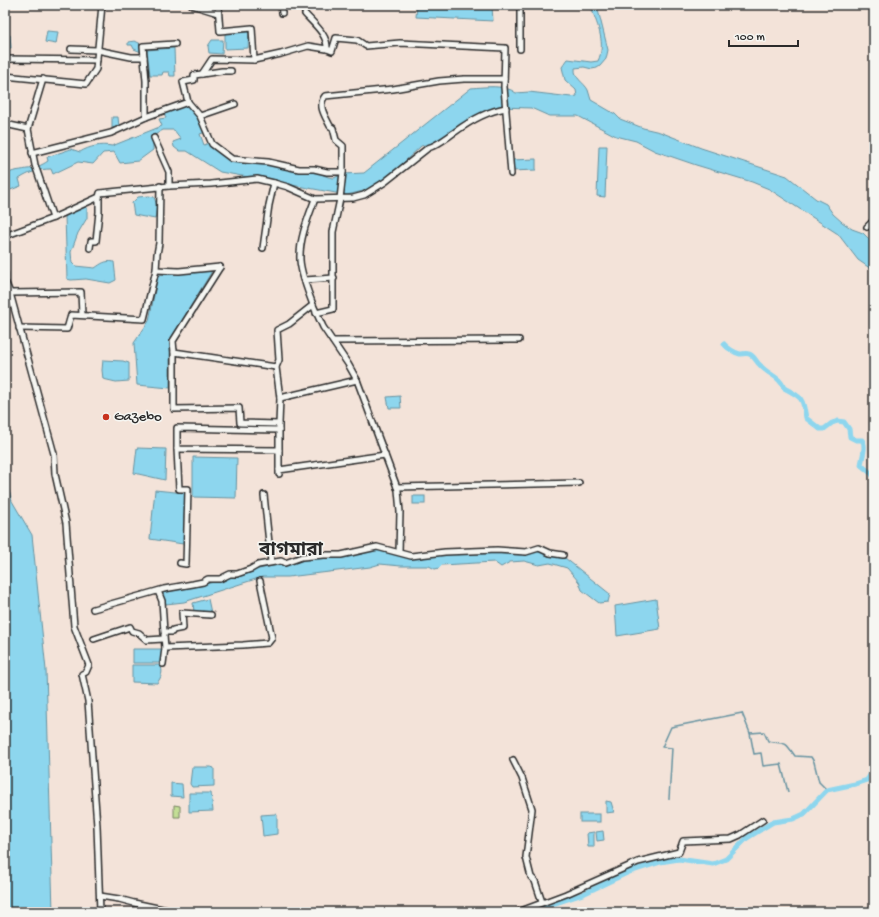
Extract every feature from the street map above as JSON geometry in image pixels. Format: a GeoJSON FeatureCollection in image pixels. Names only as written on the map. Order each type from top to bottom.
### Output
{"type":"FeatureCollection","features":[{"type":"Feature","properties":{"kind":"street"},"geometry":{"type":"LineString","coordinates":[[5,76],[86,84],[95,70],[102,5]]}},
{"type":"Feature","properties":{"kind":"street"},"geometry":{"type":"LineString","coordinates":[[192,5],[218,13]]}},
{"type":"Feature","properties":{"kind":"street"},"geometry":{"type":"LineString","coordinates":[[218,5],[220,31],[252,28],[254,60]]}},
{"type":"Feature","properties":{"kind":"street"},"geometry":{"type":"LineString","coordinates":[[282,5],[282,13]]}},
{"type":"Feature","properties":{"kind":"street"},"geometry":{"type":"LineString","coordinates":[[520,5],[520,49]]}},
{"type":"Feature","properties":{"kind":"street"},"geometry":{"type":"LineString","coordinates":[[305,14],[322,33],[327,44],[327,49]]}},
{"type":"Feature","properties":{"kind":"street"},"geometry":{"type":"LineString","coordinates":[[202,74],[212,59],[254,60],[308,46],[332,51],[336,38],[357,40],[366,46],[400,43],[505,48],[504,87],[511,174]]}},
{"type":"Feature","properties":{"kind":"street"},"geometry":{"type":"LineString","coordinates":[[146,117],[143,46],[174,44]]}},
{"type":"Feature","properties":{"kind":"street"},"geometry":{"type":"LineString","coordinates":[[70,49],[98,50],[144,58]]}},
{"type":"Feature","properties":{"kind":"street"},"geometry":{"type":"LineString","coordinates":[[5,58],[97,60]]}},
{"type":"Feature","properties":{"kind":"street"},"geometry":{"type":"LineString","coordinates":[[231,71],[194,75],[194,80],[183,82],[188,102],[200,116],[212,144],[232,159],[268,162],[299,169],[314,168],[327,172],[343,173]]}},
{"type":"Feature","properties":{"kind":"street"},"geometry":{"type":"LineString","coordinates":[[43,79],[28,129],[35,165],[53,218]]}},
{"type":"Feature","properties":{"kind":"street"},"geometry":{"type":"LineString","coordinates":[[316,313],[333,309],[333,232],[340,198],[343,173],[343,146],[336,140],[333,128],[330,126],[321,106],[321,100],[324,96],[393,89],[445,80],[504,79]]}},
{"type":"Feature","properties":{"kind":"street"},"geometry":{"type":"LineString","coordinates":[[32,153],[111,133],[146,117],[188,102]]}},
{"type":"Feature","properties":{"kind":"street"},"geometry":{"type":"LineString","coordinates":[[200,116],[235,104]]}},
{"type":"Feature","properties":{"kind":"street"},"geometry":{"type":"LineString","coordinates":[[5,236],[53,218],[99,197],[100,193],[160,186],[211,184],[257,179],[288,187],[315,199],[353,198],[364,195],[386,182],[428,148],[435,146],[466,124],[492,111],[506,108]]}},
{"type":"Feature","properties":{"kind":"street"},"geometry":{"type":"LineString","coordinates":[[5,124],[28,129]]}},
{"type":"Feature","properties":{"kind":"street"},"geometry":{"type":"LineString","coordinates":[[154,138],[169,172],[169,186]]}},
{"type":"Feature","properties":{"kind":"street"},"geometry":{"type":"LineString","coordinates":[[263,248],[269,205],[274,183]]}},
{"type":"Feature","properties":{"kind":"street"},"geometry":{"type":"LineString","coordinates":[[19,328],[67,329],[71,315],[144,319],[156,270],[161,231],[160,186]]}},
{"type":"Feature","properties":{"kind":"street"},"geometry":{"type":"LineString","coordinates":[[90,248],[91,241],[96,241],[99,197]]}},
{"type":"Feature","properties":{"kind":"street"},"geometry":{"type":"LineString","coordinates":[[315,199],[306,223],[300,248],[300,261],[304,280],[316,313],[323,327],[357,380],[397,487],[400,512],[399,552]]}},
{"type":"Feature","properties":{"kind":"street"},"geometry":{"type":"LineString","coordinates":[[867,227],[874,220]]}},
{"type":"Feature","properties":{"kind":"street"},"geometry":{"type":"LineString","coordinates":[[156,270],[179,271],[220,267],[173,341],[174,409],[239,408],[240,423],[279,424]]}},
{"type":"Feature","properties":{"kind":"street"},"geometry":{"type":"LineString","coordinates":[[5,274],[5,281],[10,293],[54,454],[55,474],[66,523],[74,626],[89,665],[86,672],[82,674],[88,701],[98,826],[100,912]]}},
{"type":"Feature","properties":{"kind":"street"},"geometry":{"type":"LineString","coordinates":[[304,280],[334,278]]}},
{"type":"Feature","properties":{"kind":"street"},"geometry":{"type":"LineString","coordinates":[[10,293],[81,292],[82,315]]}},
{"type":"Feature","properties":{"kind":"street"},"geometry":{"type":"LineString","coordinates":[[313,305],[290,324],[277,330],[279,360],[276,367],[280,398],[279,472],[385,455]]}},
{"type":"Feature","properties":{"kind":"street"},"geometry":{"type":"LineString","coordinates":[[333,341],[519,340]]}},
{"type":"Feature","properties":{"kind":"street"},"geometry":{"type":"LineString","coordinates":[[174,352],[276,367]]}},
{"type":"Feature","properties":{"kind":"street"},"geometry":{"type":"LineString","coordinates":[[280,398],[357,380]]}},
{"type":"Feature","properties":{"kind":"street"},"geometry":{"type":"LineString","coordinates":[[180,563],[186,564],[188,489],[179,489],[177,428],[279,430]]}},
{"type":"Feature","properties":{"kind":"street"},"geometry":{"type":"LineString","coordinates":[[177,449],[279,450]]}},
{"type":"Feature","properties":{"kind":"street"},"geometry":{"type":"LineString","coordinates":[[397,487],[579,483]]}},
{"type":"Feature","properties":{"kind":"street"},"geometry":{"type":"LineString","coordinates":[[264,495],[271,562]]}},
{"type":"Feature","properties":{"kind":"street"},"geometry":{"type":"LineString","coordinates":[[93,609],[164,589],[203,582],[208,579],[220,579],[230,574],[237,574],[258,565],[271,562],[281,561],[285,563],[302,557],[324,554],[341,555],[377,547],[411,556],[445,552],[497,550],[526,552],[539,548],[550,553],[563,555]]}},
{"type":"Feature","properties":{"kind":"street"},"geometry":{"type":"LineString","coordinates":[[165,648],[243,646],[268,643],[272,638],[260,581]]}},
{"type":"Feature","properties":{"kind":"street"},"geometry":{"type":"LineString","coordinates":[[158,591],[162,601],[163,639],[165,648],[163,664]]}},
{"type":"Feature","properties":{"kind":"street"},"geometry":{"type":"LineString","coordinates":[[164,632],[172,632],[173,630],[183,628],[182,613],[211,615]]}},
{"type":"Feature","properties":{"kind":"street"},"geometry":{"type":"LineString","coordinates":[[94,639],[130,627],[132,631],[139,633],[147,640],[163,639]]}},
{"type":"Feature","properties":{"kind":"street"},"geometry":{"type":"LineString","coordinates":[[514,760],[522,778],[532,809],[526,858],[530,877],[535,881],[542,902]]}},
{"type":"Feature","properties":{"kind":"street"},"geometry":{"type":"LineString","coordinates":[[518,912],[591,884],[638,862],[679,852],[683,841],[731,839],[763,820]]}},
{"type":"Feature","properties":{"kind":"street"},"geometry":{"type":"LineString","coordinates":[[100,896],[119,898],[170,912]]}},
{"type":"Feature","properties":{"kind":"green space"},"geometry":{"type":"Polygon","coordinates":[[[174,805],[180,806],[180,817],[174,817],[174,805]]]}},
{"type":"Feature","properties":{"kind":"water"},"geometry":{"type":"Polygon","coordinates":[[[417,5],[492,6],[493,21],[416,17],[417,5]]]}},
{"type":"Feature","properties":{"kind":"water"},"geometry":{"type":"Polygon","coordinates":[[[592,10],[598,10],[608,50],[606,59],[597,68],[575,68],[576,75],[588,90],[591,100],[615,114],[620,119],[643,128],[660,132],[701,148],[787,176],[816,199],[826,204],[833,214],[842,222],[852,229],[863,233],[871,241],[874,245],[874,271],[858,260],[838,234],[769,189],[752,182],[655,151],[636,141],[616,136],[578,116],[549,116],[531,108],[499,107],[480,113],[436,142],[421,146],[385,180],[367,190],[347,195],[220,172],[187,151],[179,151],[174,147],[173,142],[181,139],[174,130],[163,130],[153,136],[153,150],[138,161],[120,163],[114,152],[103,153],[93,164],[78,162],[53,174],[51,169],[39,170],[31,173],[19,179],[21,186],[5,192],[5,175],[8,173],[38,166],[48,161],[47,157],[71,149],[80,152],[96,146],[112,146],[162,126],[159,119],[166,118],[164,113],[188,105],[198,117],[206,132],[200,134],[204,145],[209,143],[217,152],[234,162],[266,164],[283,169],[315,171],[334,178],[343,174],[364,173],[471,88],[500,87],[516,93],[529,92],[571,97],[577,96],[576,90],[565,80],[562,67],[568,59],[591,62],[598,61],[601,42],[599,29],[592,10]]]}},
{"type":"Feature","properties":{"kind":"water"},"geometry":{"type":"Polygon","coordinates":[[[249,30],[248,48],[225,49],[225,34],[227,32],[249,30]]]}},
{"type":"Feature","properties":{"kind":"water"},"geometry":{"type":"Polygon","coordinates":[[[47,31],[58,32],[56,44],[45,42],[47,31]]]}},
{"type":"Feature","properties":{"kind":"water"},"geometry":{"type":"Polygon","coordinates":[[[10,35],[11,48],[5,48],[5,36],[10,35]]]}},
{"type":"Feature","properties":{"kind":"water"},"geometry":{"type":"Polygon","coordinates":[[[212,40],[223,40],[222,54],[209,53],[208,46],[212,40]]]}},
{"type":"Feature","properties":{"kind":"water"},"geometry":{"type":"Polygon","coordinates":[[[135,41],[141,44],[141,52],[134,49],[132,45],[128,45],[128,42],[135,41]]]}},
{"type":"Feature","properties":{"kind":"water"},"geometry":{"type":"Polygon","coordinates":[[[174,48],[175,76],[170,76],[169,72],[163,72],[162,75],[150,75],[147,50],[174,48]]]}},
{"type":"Feature","properties":{"kind":"water"},"geometry":{"type":"Polygon","coordinates":[[[112,117],[118,117],[119,127],[112,128],[112,117]]]}},
{"type":"Feature","properties":{"kind":"water"},"geometry":{"type":"Polygon","coordinates":[[[599,146],[607,146],[605,197],[597,196],[599,146]]]}},
{"type":"Feature","properties":{"kind":"water"},"geometry":{"type":"Polygon","coordinates":[[[536,159],[536,170],[512,171],[511,160],[536,159]]]}},
{"type":"Feature","properties":{"kind":"water"},"geometry":{"type":"Polygon","coordinates":[[[138,197],[154,197],[157,206],[155,219],[134,215],[132,203],[138,197]]]}},
{"type":"Feature","properties":{"kind":"water"},"geometry":{"type":"Polygon","coordinates":[[[86,206],[87,218],[78,233],[71,252],[72,263],[75,266],[95,268],[106,262],[114,262],[116,280],[110,283],[86,279],[67,279],[65,216],[86,206]]]}},
{"type":"Feature","properties":{"kind":"water"},"geometry":{"type":"Polygon","coordinates":[[[212,271],[170,340],[170,388],[137,385],[134,343],[149,321],[158,275],[212,271]]]}},
{"type":"Feature","properties":{"kind":"water"},"geometry":{"type":"Polygon","coordinates":[[[103,360],[123,361],[129,363],[129,381],[116,382],[103,379],[103,360]]]}},
{"type":"Feature","properties":{"kind":"water"},"geometry":{"type":"Polygon","coordinates":[[[400,396],[401,408],[389,408],[387,397],[400,396]]]}},
{"type":"Feature","properties":{"kind":"water"},"geometry":{"type":"Polygon","coordinates":[[[137,448],[166,449],[165,480],[134,473],[137,448]]]}},
{"type":"Feature","properties":{"kind":"water"},"geometry":{"type":"Polygon","coordinates":[[[193,457],[237,458],[236,498],[193,497],[193,457]]]}},
{"type":"Feature","properties":{"kind":"water"},"geometry":{"type":"Polygon","coordinates":[[[5,477],[12,501],[32,535],[46,670],[53,912],[5,912],[5,477]]]}},
{"type":"Feature","properties":{"kind":"water"},"geometry":{"type":"Polygon","coordinates":[[[155,490],[185,493],[183,544],[150,539],[155,490]]]}},
{"type":"Feature","properties":{"kind":"water"},"geometry":{"type":"Polygon","coordinates":[[[413,496],[425,496],[425,504],[413,504],[413,496]]]}},
{"type":"Feature","properties":{"kind":"water"},"geometry":{"type":"Polygon","coordinates":[[[382,549],[395,554],[415,557],[460,554],[524,553],[539,550],[552,556],[565,558],[610,594],[608,602],[599,603],[582,590],[579,582],[567,568],[550,563],[539,565],[524,561],[510,562],[501,567],[494,562],[442,565],[435,569],[429,566],[380,564],[370,567],[288,577],[262,577],[184,602],[166,604],[162,593],[210,583],[254,570],[296,561],[325,557],[353,556],[369,550],[382,549]]]}},
{"type":"Feature","properties":{"kind":"water"},"geometry":{"type":"Polygon","coordinates":[[[208,599],[211,613],[194,612],[193,603],[208,599]]]}},
{"type":"Feature","properties":{"kind":"water"},"geometry":{"type":"Polygon","coordinates":[[[656,599],[660,629],[617,636],[615,606],[656,599]]]}},
{"type":"Feature","properties":{"kind":"water"},"geometry":{"type":"Polygon","coordinates":[[[133,649],[164,649],[162,663],[133,663],[133,649]]]}},
{"type":"Feature","properties":{"kind":"water"},"geometry":{"type":"Polygon","coordinates":[[[132,665],[160,665],[162,670],[161,677],[157,683],[132,682],[132,665]]]}},
{"type":"Feature","properties":{"kind":"water"},"geometry":{"type":"Polygon","coordinates":[[[192,767],[214,768],[214,786],[192,787],[190,784],[192,767]]]}},
{"type":"Feature","properties":{"kind":"water"},"geometry":{"type":"Polygon","coordinates":[[[171,783],[182,784],[183,797],[171,796],[171,783]]]}},
{"type":"Feature","properties":{"kind":"water"},"geometry":{"type":"Polygon","coordinates":[[[189,793],[211,793],[213,811],[189,812],[189,793]]]}},
{"type":"Feature","properties":{"kind":"water"},"geometry":{"type":"Polygon","coordinates":[[[606,801],[611,802],[614,812],[606,813],[606,801]]]}},
{"type":"Feature","properties":{"kind":"water"},"geometry":{"type":"Polygon","coordinates":[[[580,814],[600,814],[600,822],[580,822],[580,814]]]}},
{"type":"Feature","properties":{"kind":"water"},"geometry":{"type":"Polygon","coordinates":[[[261,815],[277,815],[277,834],[263,836],[261,815]]]}},
{"type":"Feature","properties":{"kind":"water"},"geometry":{"type":"Polygon","coordinates":[[[603,831],[604,840],[597,841],[596,832],[603,831]]]}},
{"type":"Feature","properties":{"kind":"water"},"geometry":{"type":"Polygon","coordinates":[[[594,832],[594,847],[588,847],[587,833],[594,832]]]}},
{"type":"Feature","properties":{"kind":"waterway"},"geometry":{"type":"LineString","coordinates":[[724,344],[736,353],[747,354],[754,357],[763,368],[780,381],[784,388],[801,399],[806,418],[820,429],[824,429],[832,423],[838,421],[844,422],[849,429],[850,437],[856,440],[862,440],[864,448],[861,465],[874,477]]}},
{"type":"Feature","properties":{"kind":"waterway"},"geometry":{"type":"LineString","coordinates":[[669,799],[672,748],[662,747],[671,727],[742,713],[750,733]]}},
{"type":"Feature","properties":{"kind":"waterway"},"geometry":{"type":"LineString","coordinates":[[788,792],[781,764],[763,766],[761,753],[754,754],[750,733],[764,732],[768,741],[786,745],[795,756],[811,757],[814,762],[819,782],[827,790]]}},
{"type":"Feature","properties":{"kind":"waterway"},"geometry":{"type":"LineString","coordinates":[[537,912],[550,905],[583,894],[629,872],[660,862],[679,859],[713,864],[726,859],[747,838],[773,822],[793,819],[804,814],[827,790],[867,780],[874,769]]}},
{"type":"Feature","properties":{"kind":"place","name":"Gazebo"},"geometry":{"type":"Point","coordinates":[106,417]}},
{"type":"Feature","properties":{"kind":"district","name":"বাগমারা"},"geometry":{"type":"Point","coordinates":[291,551]}}]}
